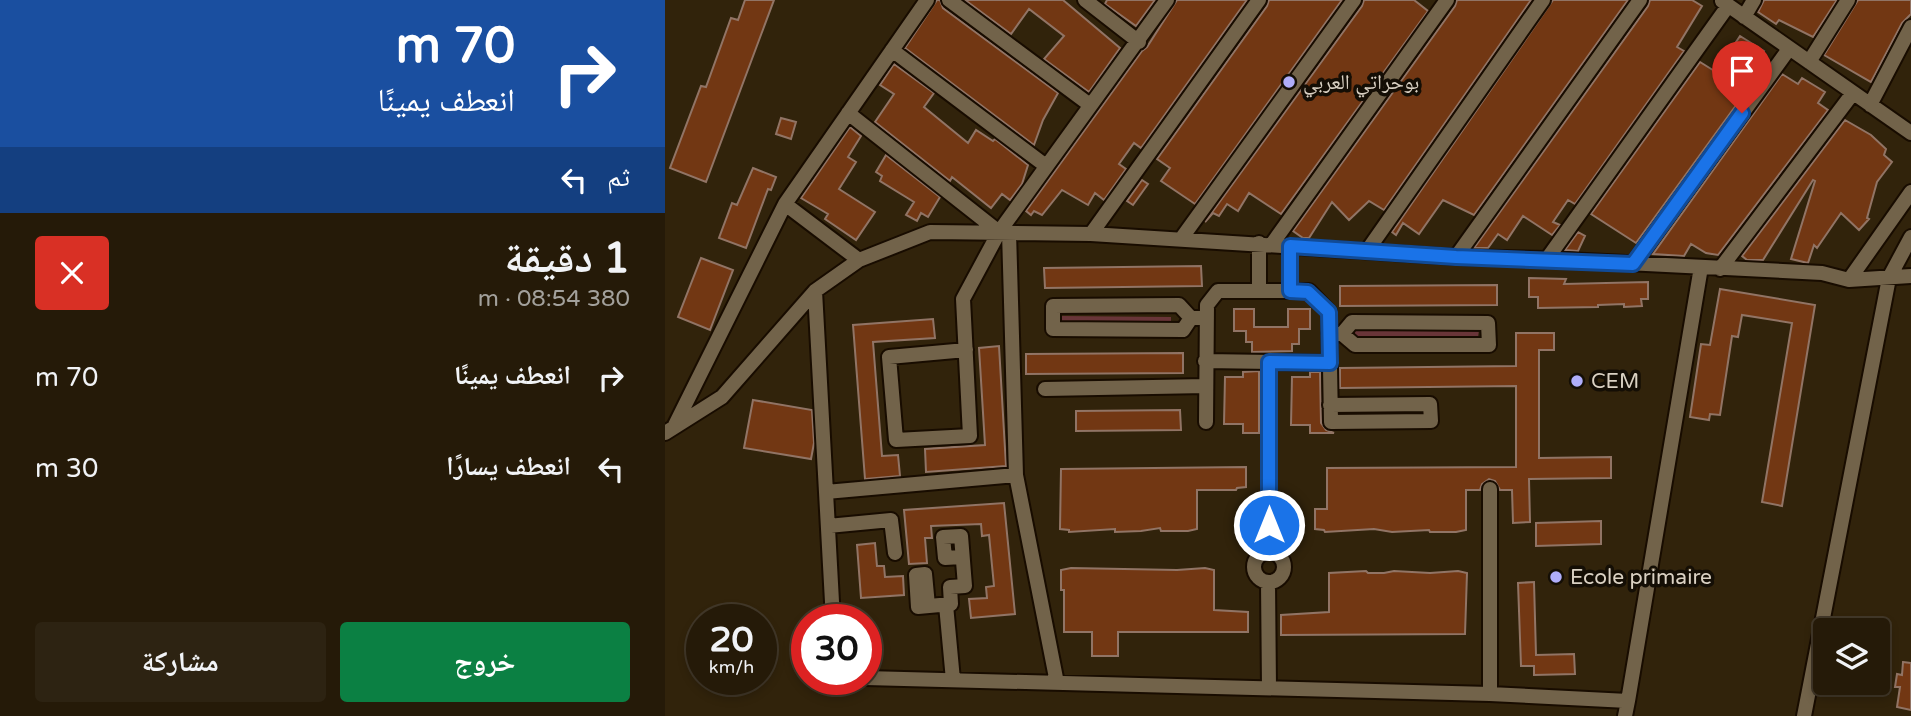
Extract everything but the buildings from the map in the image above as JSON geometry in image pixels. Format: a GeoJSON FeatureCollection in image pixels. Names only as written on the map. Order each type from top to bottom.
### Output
{"type":"FeatureCollection","features":[{"type":"Feature","properties":{"kind":"street"},"geometry":{"type":"LineString","coordinates":[[669,430],[785,204],[927,0]]}},
{"type":"Feature","properties":{"kind":"street"},"geometry":{"type":"LineString","coordinates":[[949,0],[1090,106]]}},
{"type":"Feature","properties":{"kind":"street"},"geometry":{"type":"LineString","coordinates":[[1085,0],[1139,42]]}},
{"type":"Feature","properties":{"kind":"street"},"geometry":{"type":"LineString","coordinates":[[966,351],[889,357],[895,440],[971,436],[963,299],[1046,166],[1139,42],[1167,0]]}},
{"type":"Feature","properties":{"kind":"street"},"geometry":{"type":"LineString","coordinates":[[1091,234],[1259,0]]}},
{"type":"Feature","properties":{"kind":"street"},"geometry":{"type":"LineString","coordinates":[[1181,239],[1354,0]]}},
{"type":"Feature","properties":{"kind":"street"},"geometry":{"type":"LineString","coordinates":[[1259,290],[1266,243],[1447,0]]}},
{"type":"Feature","properties":{"kind":"street"},"geometry":{"type":"LineString","coordinates":[[1367,251],[1543,0]]}},
{"type":"Feature","properties":{"kind":"street"},"geometry":{"type":"LineString","coordinates":[[1456,257],[1640,0]]}},
{"type":"Feature","properties":{"kind":"street"},"geometry":{"type":"LineString","coordinates":[[1744,17],[1754,0]]}},
{"type":"Feature","properties":{"kind":"street"},"geometry":{"type":"LineString","coordinates":[[1809,62],[1847,0]]}},
{"type":"Feature","properties":{"kind":"street"},"geometry":{"type":"LineString","coordinates":[[1547,259],[1724,3],[1911,133]]}},
{"type":"Feature","properties":{"kind":"street"},"geometry":{"type":"LineString","coordinates":[[1870,104],[1911,27]]}},
{"type":"Feature","properties":{"kind":"street"},"geometry":{"type":"LineString","coordinates":[[1633,264],[1789,49]]}},
{"type":"Feature","properties":{"kind":"street"},"geometry":{"type":"LineString","coordinates":[[892,50],[1046,166]]}},
{"type":"Feature","properties":{"kind":"street"},"geometry":{"type":"LineString","coordinates":[[1720,269],[1853,93]]}},
{"type":"Feature","properties":{"kind":"street"},"geometry":{"type":"LineString","coordinates":[[848,113],[1004,232],[1016,475],[1057,683]]}},
{"type":"Feature","properties":{"kind":"street"},"geometry":{"type":"LineString","coordinates":[[1849,281],[1911,192]]}},
{"type":"Feature","properties":{"kind":"street"},"geometry":{"type":"LineString","coordinates":[[785,204],[859,260]]}},
{"type":"Feature","properties":{"kind":"street"},"geometry":{"type":"LineString","coordinates":[[669,430],[722,397],[815,291],[859,260],[930,232],[1091,234],[1266,243],[1456,257],[1822,273],[1849,281],[1911,276]]}},
{"type":"Feature","properties":{"kind":"street"},"geometry":{"type":"LineString","coordinates":[[1804,716],[1889,278],[1911,237]]}},
{"type":"Feature","properties":{"kind":"street"},"geometry":{"type":"LineString","coordinates":[[1290,246],[1290,291]]}},
{"type":"Feature","properties":{"kind":"street"},"geometry":{"type":"LineString","coordinates":[[882,678],[1490,694],[1626,709],[1701,267]]}},
{"type":"Feature","properties":{"kind":"street"},"geometry":{"type":"LineString","coordinates":[[815,291],[832,604]]}},
{"type":"Feature","properties":{"kind":"street"},"geometry":{"type":"LineString","coordinates":[[1206,422],[1207,305],[1219,291],[1308,292],[1329,312],[1336,333],[1330,363],[1331,422],[1431,421],[1430,404],[1331,405]]}},
{"type":"Feature","properties":{"kind":"street"},"geometry":{"type":"LineString","coordinates":[[1191,318],[1183,330],[1053,329],[1053,306],[1179,305],[1191,318],[1207,318]]}},
{"type":"Feature","properties":{"kind":"street"},"geometry":{"type":"LineString","coordinates":[[1352,322],[1488,323],[1489,345],[1355,345],[1336,333],[1352,322]]}},
{"type":"Feature","properties":{"kind":"street"},"geometry":{"type":"LineString","coordinates":[[1205,361],[1330,363]]}},
{"type":"Feature","properties":{"kind":"street"},"geometry":{"type":"LineString","coordinates":[[1269,362],[1269,552]]}},
{"type":"Feature","properties":{"kind":"street"},"geometry":{"type":"LineString","coordinates":[[1045,389],[1206,386]]}},
{"type":"Feature","properties":{"kind":"street"},"geometry":{"type":"LineString","coordinates":[[826,492],[1016,475]]}},
{"type":"Feature","properties":{"kind":"street"},"geometry":{"type":"LineString","coordinates":[[1490,489],[1490,694]]}},
{"type":"Feature","properties":{"kind":"street"},"geometry":{"type":"LineString","coordinates":[[828,526],[891,520],[895,553]]}},
{"type":"Feature","properties":{"kind":"street"},"geometry":{"type":"LineString","coordinates":[[1269,552],[1281,558],[1284,571],[1275,582],[1268,583],[1256,577],[1253,568],[1256,558],[1269,552]]}},
{"type":"Feature","properties":{"kind":"street"},"geometry":{"type":"LineString","coordinates":[[927,606],[951,604],[950,587],[965,586],[962,557]]}},
{"type":"Feature","properties":{"kind":"street"},"geometry":{"type":"LineString","coordinates":[[1268,583],[1269,688]]}},
{"type":"Feature","properties":{"kind":"street"},"geometry":{"type":"LineString","coordinates":[[946,605],[953,680]]}},
{"type":"Feature","properties":{"kind":"shaded area"},"geometry":{"type":"Polygon","coordinates":[[[1062,316],[1171,317],[1171,324],[1062,323],[1062,316]]]}},
{"type":"Feature","properties":{"kind":"shaded area"},"geometry":{"type":"Polygon","coordinates":[[[1355,329],[1479,330],[1478,337],[1355,336],[1355,329]]]}},
{"type":"Feature","properties":{"kind":"place","name":"بوحراتي العربي"},"geometry":{"type":"Point","coordinates":[1289,82]}},
{"type":"Feature","properties":{"kind":"place","name":"CEM"},"geometry":{"type":"Point","coordinates":[1577,381]}},
{"type":"Feature","properties":{"kind":"place","name":"Ecole primaire"},"geometry":{"type":"Point","coordinates":[1556,577]}},
{"type":"Feature","properties":{"kind":"route"},"geometry":{"type":"LineString","coordinates":[[1269,525],[1269,362],[1330,363],[1329,312],[1308,292],[1290,291],[1290,246],[1456,257],[1633,264],[1742,113]]}}]}
